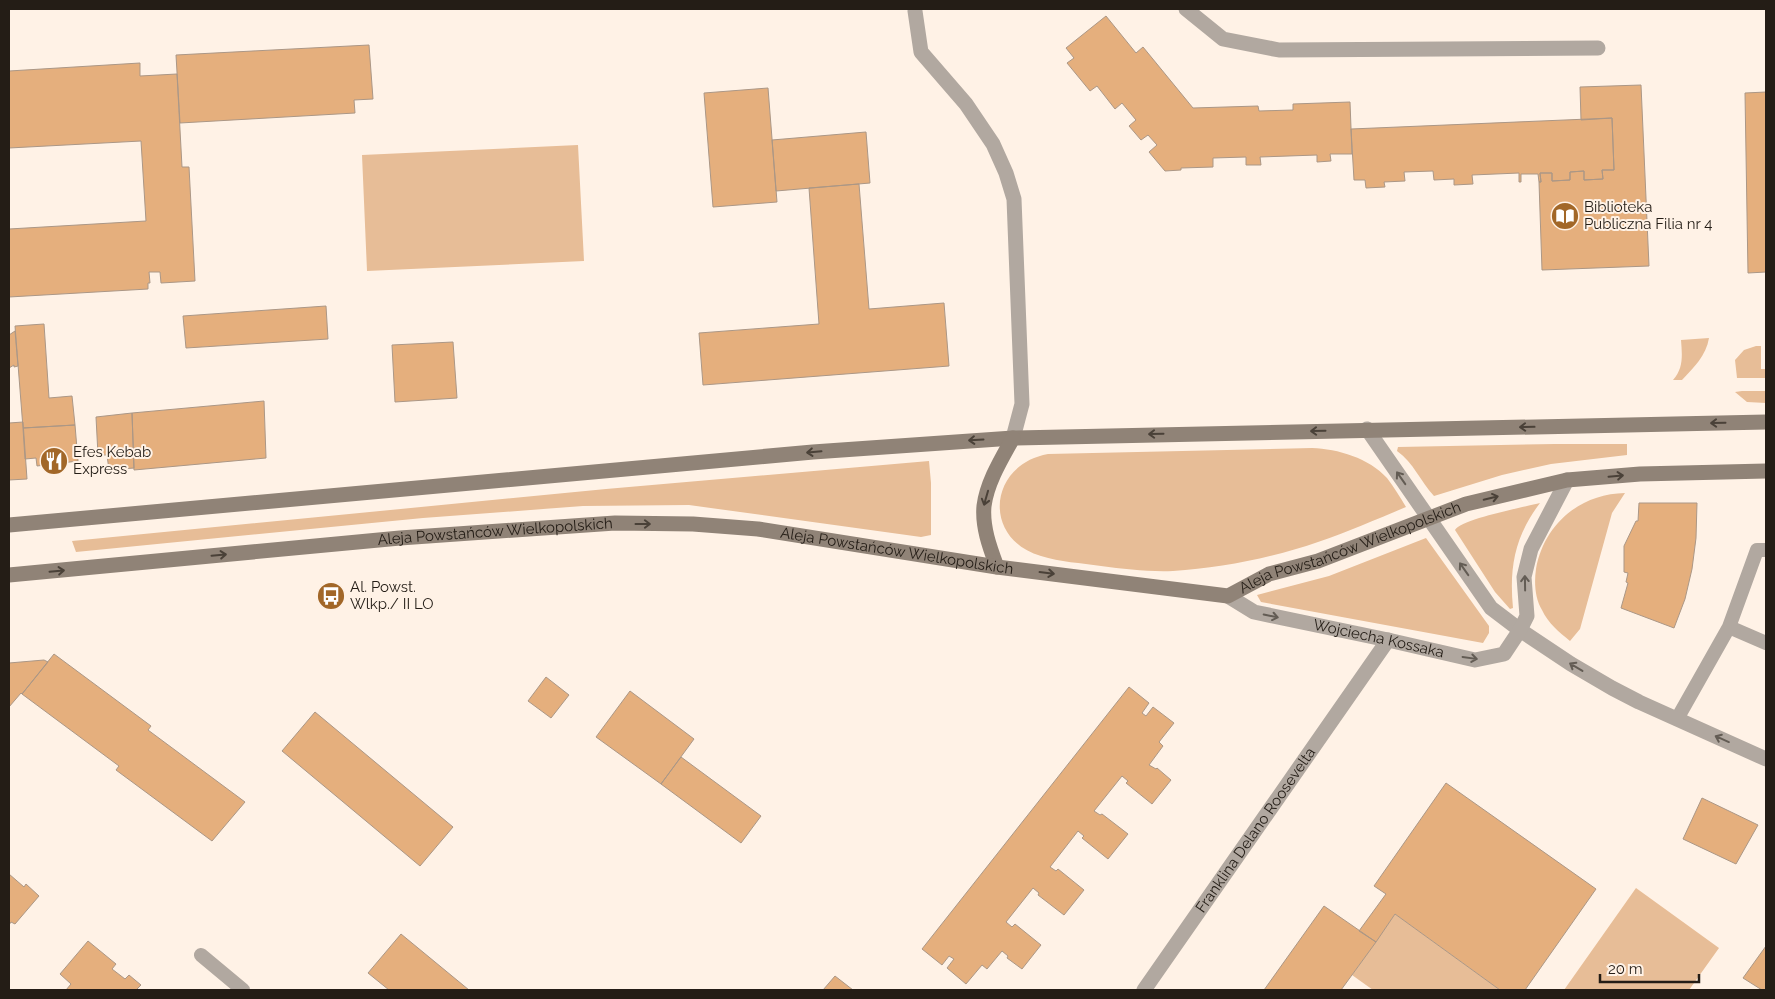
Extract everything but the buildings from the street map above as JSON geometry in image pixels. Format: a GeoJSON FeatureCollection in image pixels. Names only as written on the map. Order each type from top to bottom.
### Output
{"type":"FeatureCollection","features":[{"type":"Feature","properties":{"kind":"main road"},"geometry":{"type":"LineString","coordinates":[[9,525],[813,452],[1013,438],[1766,422]]}},
{"type":"Feature","properties":{"kind":"main road"},"geometry":{"type":"LineString","coordinates":[[997,567],[987,539],[984,506],[994,473],[1013,438]]}},
{"type":"Feature","properties":{"kind":"main road","name":"Aleja Powstańców Wielkopolskich"},"geometry":{"type":"LineString","coordinates":[[9,575],[400,538],[615,523],[693,524],[758,530],[997,567],[1228,596],[1269,574],[1318,561],[1466,504],[1567,480],[1640,474],[1766,471]]}},
{"type":"Feature","properties":{"kind":"street"},"geometry":{"type":"LineString","coordinates":[[912,9],[921,52],[966,104],[993,144],[1006,173],[1014,199],[1022,404],[1013,438]]}},
{"type":"Feature","properties":{"kind":"street"},"geometry":{"type":"LineString","coordinates":[[1186,9],[1223,39],[1279,50],[1598,48]]}},
{"type":"Feature","properties":{"kind":"street"},"geometry":{"type":"LineString","coordinates":[[1367,429],[1491,608],[1571,664],[1612,688],[1766,759]]}},
{"type":"Feature","properties":{"kind":"street","name":"Wojciecha Kossaka"},"geometry":{"type":"LineString","coordinates":[[1228,596],[1254,612],[1475,660],[1504,654],[1527,616],[1524,577],[1529,556],[1537,535],[1567,480]]}},
{"type":"Feature","properties":{"kind":"street","name":"Franklina Delano Roosevelta"},"geometry":{"type":"LineString","coordinates":[[1144,990],[1388,640]]}},
{"type":"Feature","properties":{"kind":"lane"},"geometry":{"type":"LineString","coordinates":[[1677,719],[1730,627],[1757,550],[1766,550]]}},
{"type":"Feature","properties":{"kind":"lane"},"geometry":{"type":"LineString","coordinates":[[1730,627],[1766,643]]}},
{"type":"Feature","properties":{"kind":"lane"},"geometry":{"type":"LineString","coordinates":[[201,955],[243,990]]}},
{"type":"Feature","properties":{"kind":"shaded area"},"geometry":{"type":"Polygon","coordinates":[[[578,145],[584,261],[367,271],[362,155],[578,145]]]}},
{"type":"Feature","properties":{"kind":"shaded area"},"geometry":{"type":"Polygon","coordinates":[[[1709,338],[1702,356],[1695,366],[1682,380],[1673,380],[1681,366],[1681,340],[1709,338]]]}},
{"type":"Feature","properties":{"kind":"shaded area"},"geometry":{"type":"Polygon","coordinates":[[[1761,346],[1761,369],[1766,369],[1766,378],[1737,378],[1735,360],[1744,350],[1761,346]]]}},
{"type":"Feature","properties":{"kind":"shaded area"},"geometry":{"type":"Polygon","coordinates":[[[1766,391],[1766,403],[1747,402],[1735,392],[1766,391]]]}},
{"type":"Feature","properties":{"kind":"shaded area"},"geometry":{"type":"Polygon","coordinates":[[[1627,444],[1627,455],[1551,464],[1502,475],[1434,496],[1408,461],[1397,451],[1398,447],[1627,444]]]}},
{"type":"Feature","properties":{"kind":"shaded area"},"geometry":{"type":"Polygon","coordinates":[[[1312,448],[1332,450],[1352,456],[1371,465],[1387,478],[1406,507],[1340,534],[1283,553],[1228,565],[1173,571],[1119,568],[1063,561],[1041,556],[1022,547],[1009,534],[1001,519],[1000,503],[1004,487],[1013,472],[1028,461],[1048,454],[1312,448]]]}},
{"type":"Feature","properties":{"kind":"shaded area"},"geometry":{"type":"Polygon","coordinates":[[[929,461],[931,535],[921,537],[689,505],[583,506],[423,518],[76,552],[72,541],[606,489],[929,461]]]}},
{"type":"Feature","properties":{"kind":"shaded area"},"geometry":{"type":"Polygon","coordinates":[[[1625,493],[1612,513],[1580,629],[1570,641],[1544,615],[1538,600],[1535,580],[1540,553],[1556,525],[1567,514],[1593,499],[1625,493]]]}},
{"type":"Feature","properties":{"kind":"shaded area"},"geometry":{"type":"Polygon","coordinates":[[[1540,503],[1531,515],[1519,540],[1513,565],[1513,608],[1510,609],[1495,592],[1455,530],[1460,526],[1481,518],[1540,503]]]}},
{"type":"Feature","properties":{"kind":"shaded area"},"geometry":{"type":"Polygon","coordinates":[[[1426,538],[1489,626],[1489,633],[1483,643],[1261,602],[1257,595],[1329,576],[1426,538]]]}},
{"type":"Feature","properties":{"kind":"shaded area"},"geometry":{"type":"Polygon","coordinates":[[[1636,888],[1719,948],[1689,990],[1564,990],[1636,888]]]}},
{"type":"Feature","properties":{"kind":"shaded area"},"geometry":{"type":"Polygon","coordinates":[[[1395,914],[1500,990],[1373,990],[1352,975],[1395,914]]]}},
{"type":"Feature","properties":{"kind":"place","name":"Biblioteka Publiczna Filia nr 4"},"geometry":{"type":"Point","coordinates":[1565,216]}},
{"type":"Feature","properties":{"kind":"place","name":"Efes Kebab Express"},"geometry":{"type":"Point","coordinates":[54,461]}},
{"type":"Feature","properties":{"kind":"place","name":"Al. Powst. Wlkp./ II LO"},"geometry":{"type":"Point","coordinates":[331,596]}}]}
